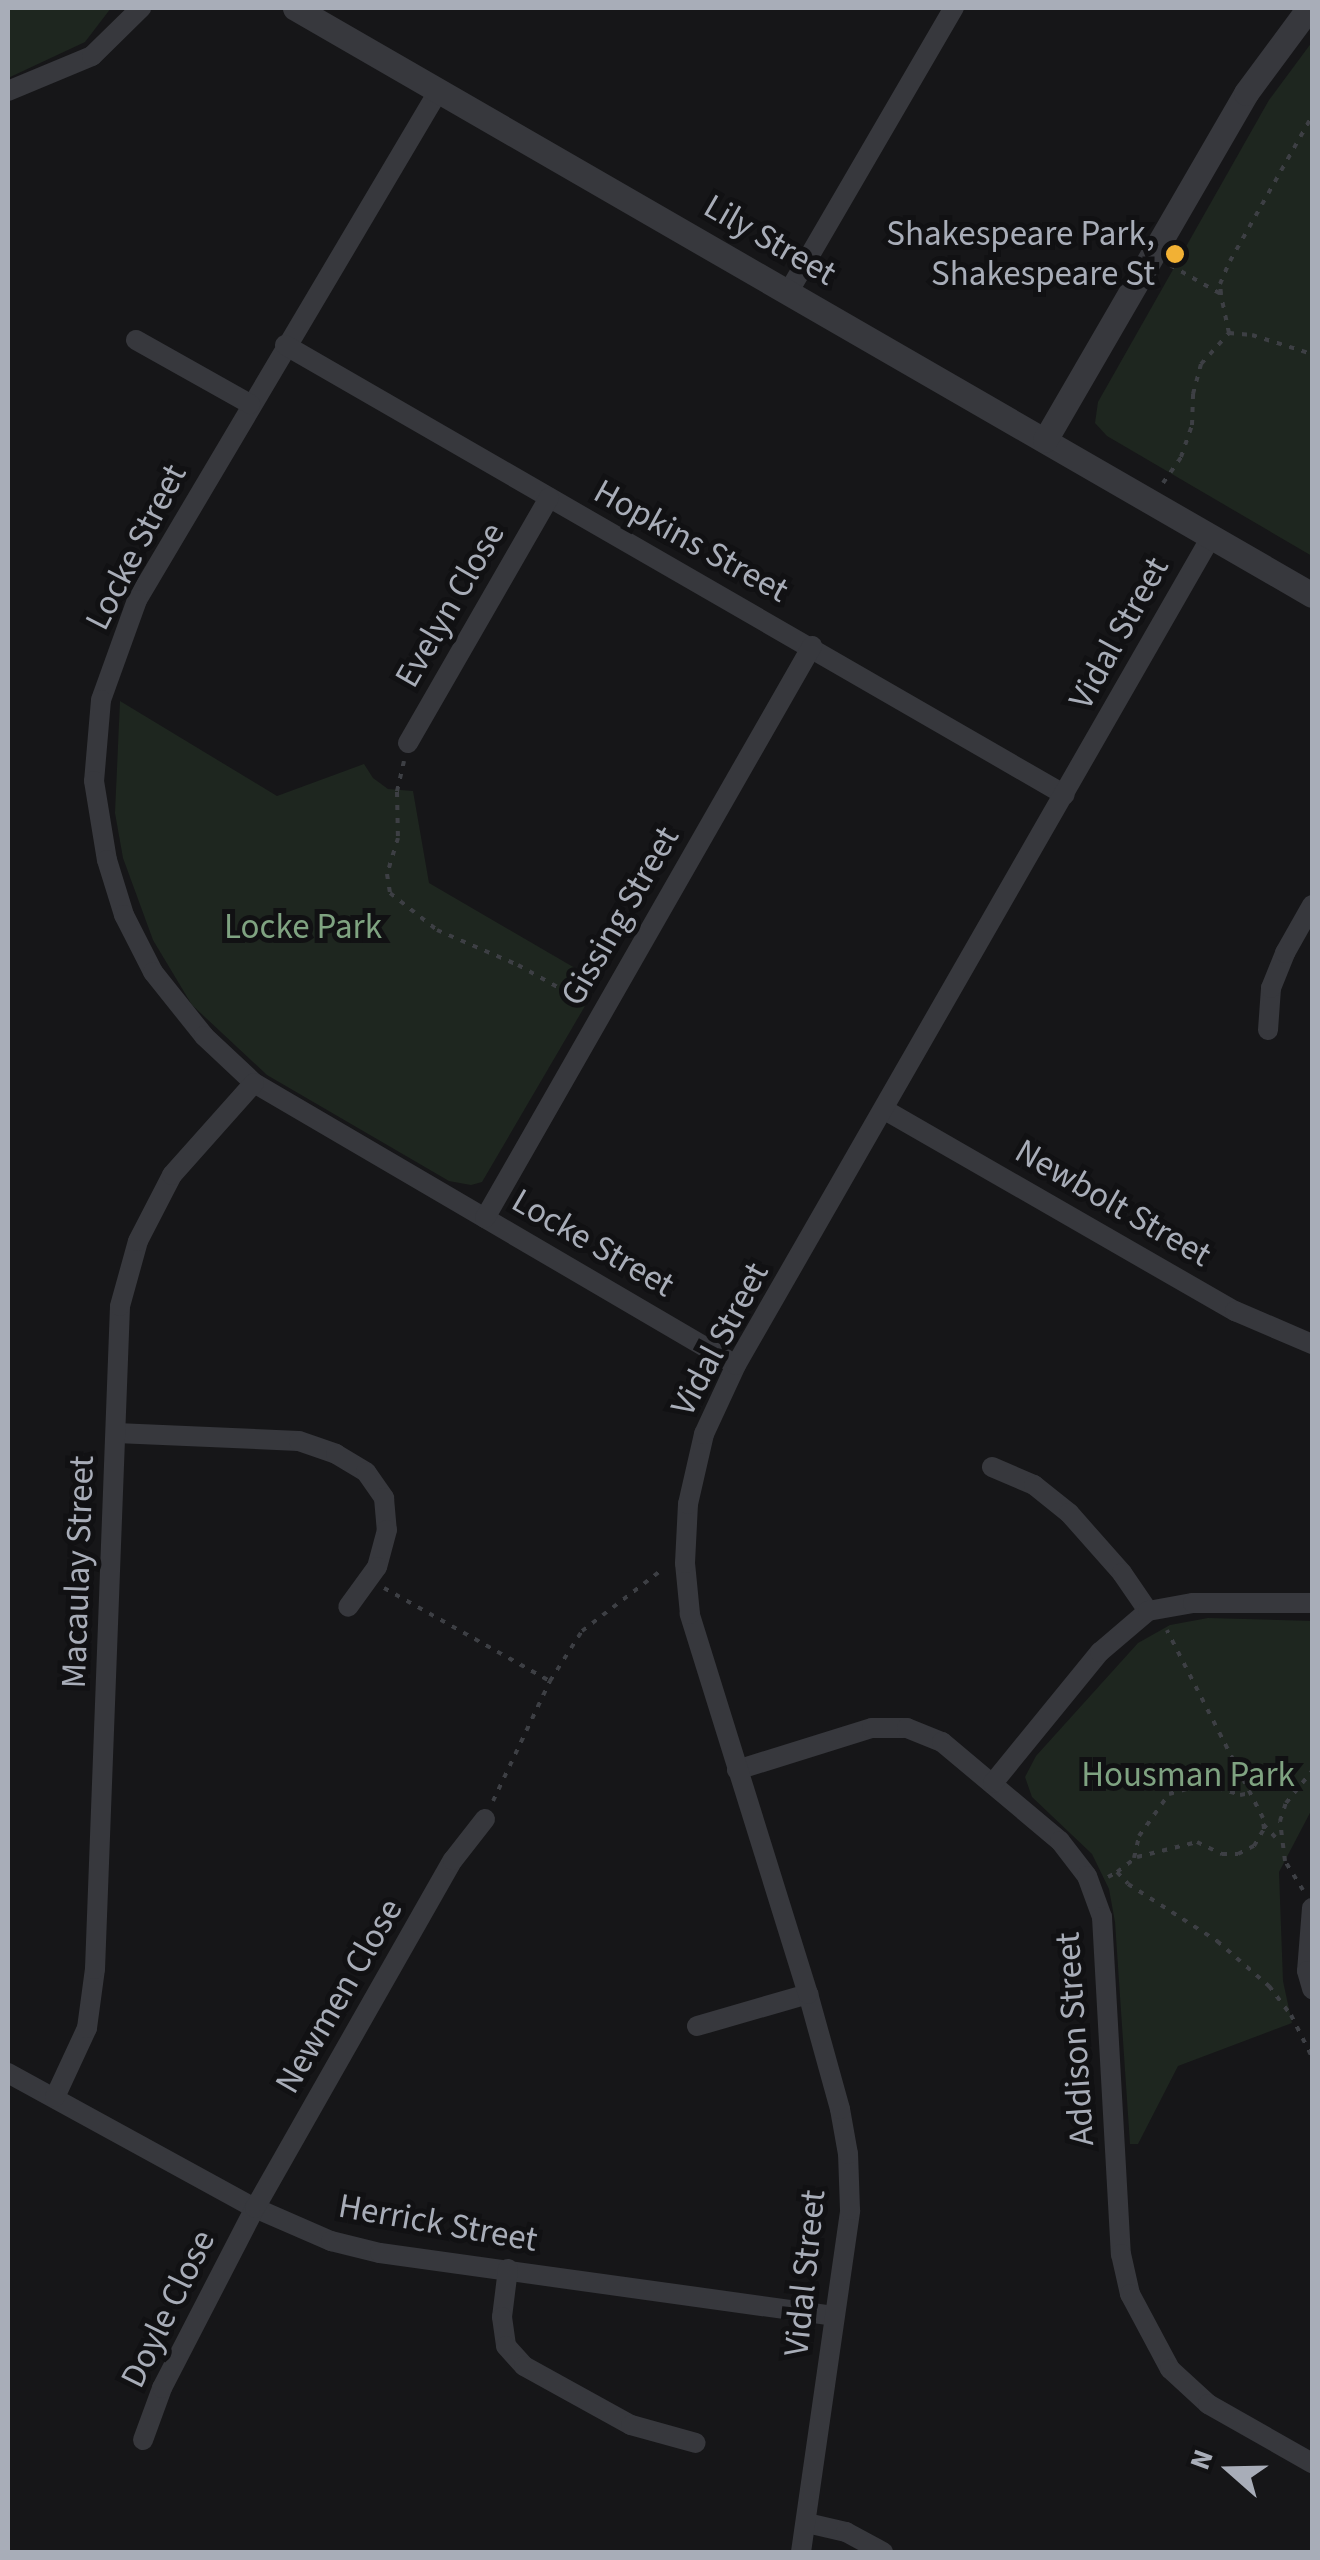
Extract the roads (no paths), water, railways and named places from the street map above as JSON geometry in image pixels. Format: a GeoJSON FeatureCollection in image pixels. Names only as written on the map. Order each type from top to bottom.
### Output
{"type":"FeatureCollection","features":[{"type":"Feature","properties":{"kind":"street"},"geometry":{"type":"LineString","coordinates":[[8,90],[92,56],[141,8]]}},
{"type":"Feature","properties":{"kind":"street","name":"Lily Street"},"geometry":{"type":"LineString","coordinates":[[295,8],[1312,595]]}},
{"type":"Feature","properties":{"kind":"street"},"geometry":{"type":"LineString","coordinates":[[789,291],[954,8]]}},
{"type":"Feature","properties":{"kind":"street"},"geometry":{"type":"LineString","coordinates":[[1045,440],[1246,93],[1308,8]]}},
{"type":"Feature","properties":{"kind":"street","name":"Locke Street"},"geometry":{"type":"LineString","coordinates":[[439,90],[285,344],[137,600],[101,700],[94,780],[106,860],[124,916],[153,972],[204,1036],[254,1083],[736,1366]]}},
{"type":"Feature","properties":{"kind":"street"},"geometry":{"type":"LineString","coordinates":[[136,340],[250,404]]}},
{"type":"Feature","properties":{"kind":"street","name":"Hopkins Street"},"geometry":{"type":"LineString","coordinates":[[285,344],[1065,795]]}},
{"type":"Feature","properties":{"kind":"street","name":"Evelyn Close"},"geometry":{"type":"LineString","coordinates":[[408,743],[549,498]]}},
{"type":"Feature","properties":{"kind":"street","name":"Vidal Street"},"geometry":{"type":"LineString","coordinates":[[802,2552],[850,2210],[848,2154],[840,2109],[808,1994],[690,1614],[688,1504],[704,1434],[736,1366],[1210,537]]}},
{"type":"Feature","properties":{"kind":"street","name":"Gissing Street"},"geometry":{"type":"LineString","coordinates":[[486,1218],[812,646]]}},
{"type":"Feature","properties":{"kind":"street"},"geometry":{"type":"LineString","coordinates":[[1268,1030],[1271,988],[1284,953],[1312,905]]}},
{"type":"Feature","properties":{"kind":"street","name":"Macaulay Street"},"geometry":{"type":"LineString","coordinates":[[54,2097],[87,2028],[95,1969],[120,1306],[138,1242],[172,1175],[254,1083]]}},
{"type":"Feature","properties":{"kind":"street","name":"Newbolt Street"},"geometry":{"type":"LineString","coordinates":[[885,1110],[1235,1311],[1312,1344]]}},
{"type":"Feature","properties":{"kind":"street"},"geometry":{"type":"LineString","coordinates":[[116,1433],[299,1440],[336,1454],[366,1472],[384,1498],[386,1530],[377,1567],[348,1607]]}},
{"type":"Feature","properties":{"kind":"street"},"geometry":{"type":"LineString","coordinates":[[992,1467],[1034,1485],[1070,1513],[1153,1610]]}},
{"type":"Feature","properties":{"kind":"street"},"geometry":{"type":"LineString","coordinates":[[993,1783],[1100,1652],[1153,1610],[1193,1603],[1312,1604]]}},
{"type":"Feature","properties":{"kind":"street","name":"Addison Street"},"geometry":{"type":"LineString","coordinates":[[737,1770],[872,1728],[907,1728],[942,1742],[1060,1841],[1090,1888],[1102,1917],[1121,2254],[1130,2294],[1170,2369],[1208,2404],[1312,2464]]}},
{"type":"Feature","properties":{"kind":"street","name":"Newmen Close"},"geometry":{"type":"LineString","coordinates":[[255,2208],[453,1860],[486,1819]]}},
{"type":"Feature","properties":{"kind":"street"},"geometry":{"type":"LineString","coordinates":[[1312,1905],[1307,1971],[1312,1989]]}},
{"type":"Feature","properties":{"kind":"street"},"geometry":{"type":"LineString","coordinates":[[696,2026],[808,1994]]}},
{"type":"Feature","properties":{"kind":"street","name":"Herrick Street"},"geometry":{"type":"LineString","coordinates":[[8,2072],[255,2208],[332,2242],[380,2253],[834,2316]]}},
{"type":"Feature","properties":{"kind":"street","name":"Doyle Close"},"geometry":{"type":"LineString","coordinates":[[143,2440],[162,2388],[255,2208]]}},
{"type":"Feature","properties":{"kind":"street"},"geometry":{"type":"LineString","coordinates":[[508,2269],[502,2317],[506,2346],[524,2366],[631,2425],[696,2443]]}},
{"type":"Feature","properties":{"kind":"street"},"geometry":{"type":"LineString","coordinates":[[806,2523],[846,2532],[883,2552]]}},
{"type":"Feature","properties":{"kind":"place","name":"Shakespeare Park, Shakespeare St"},"geometry":{"type":"Point","coordinates":[1175,254]}},
{"type":"Feature","properties":{"kind":"park label","name":"Locke Park"},"geometry":{"type":"Point","coordinates":[303,927]}},
{"type":"Feature","properties":{"kind":"park label","name":"Housman Park"},"geometry":{"type":"Point","coordinates":[1188,1775]}}]}
